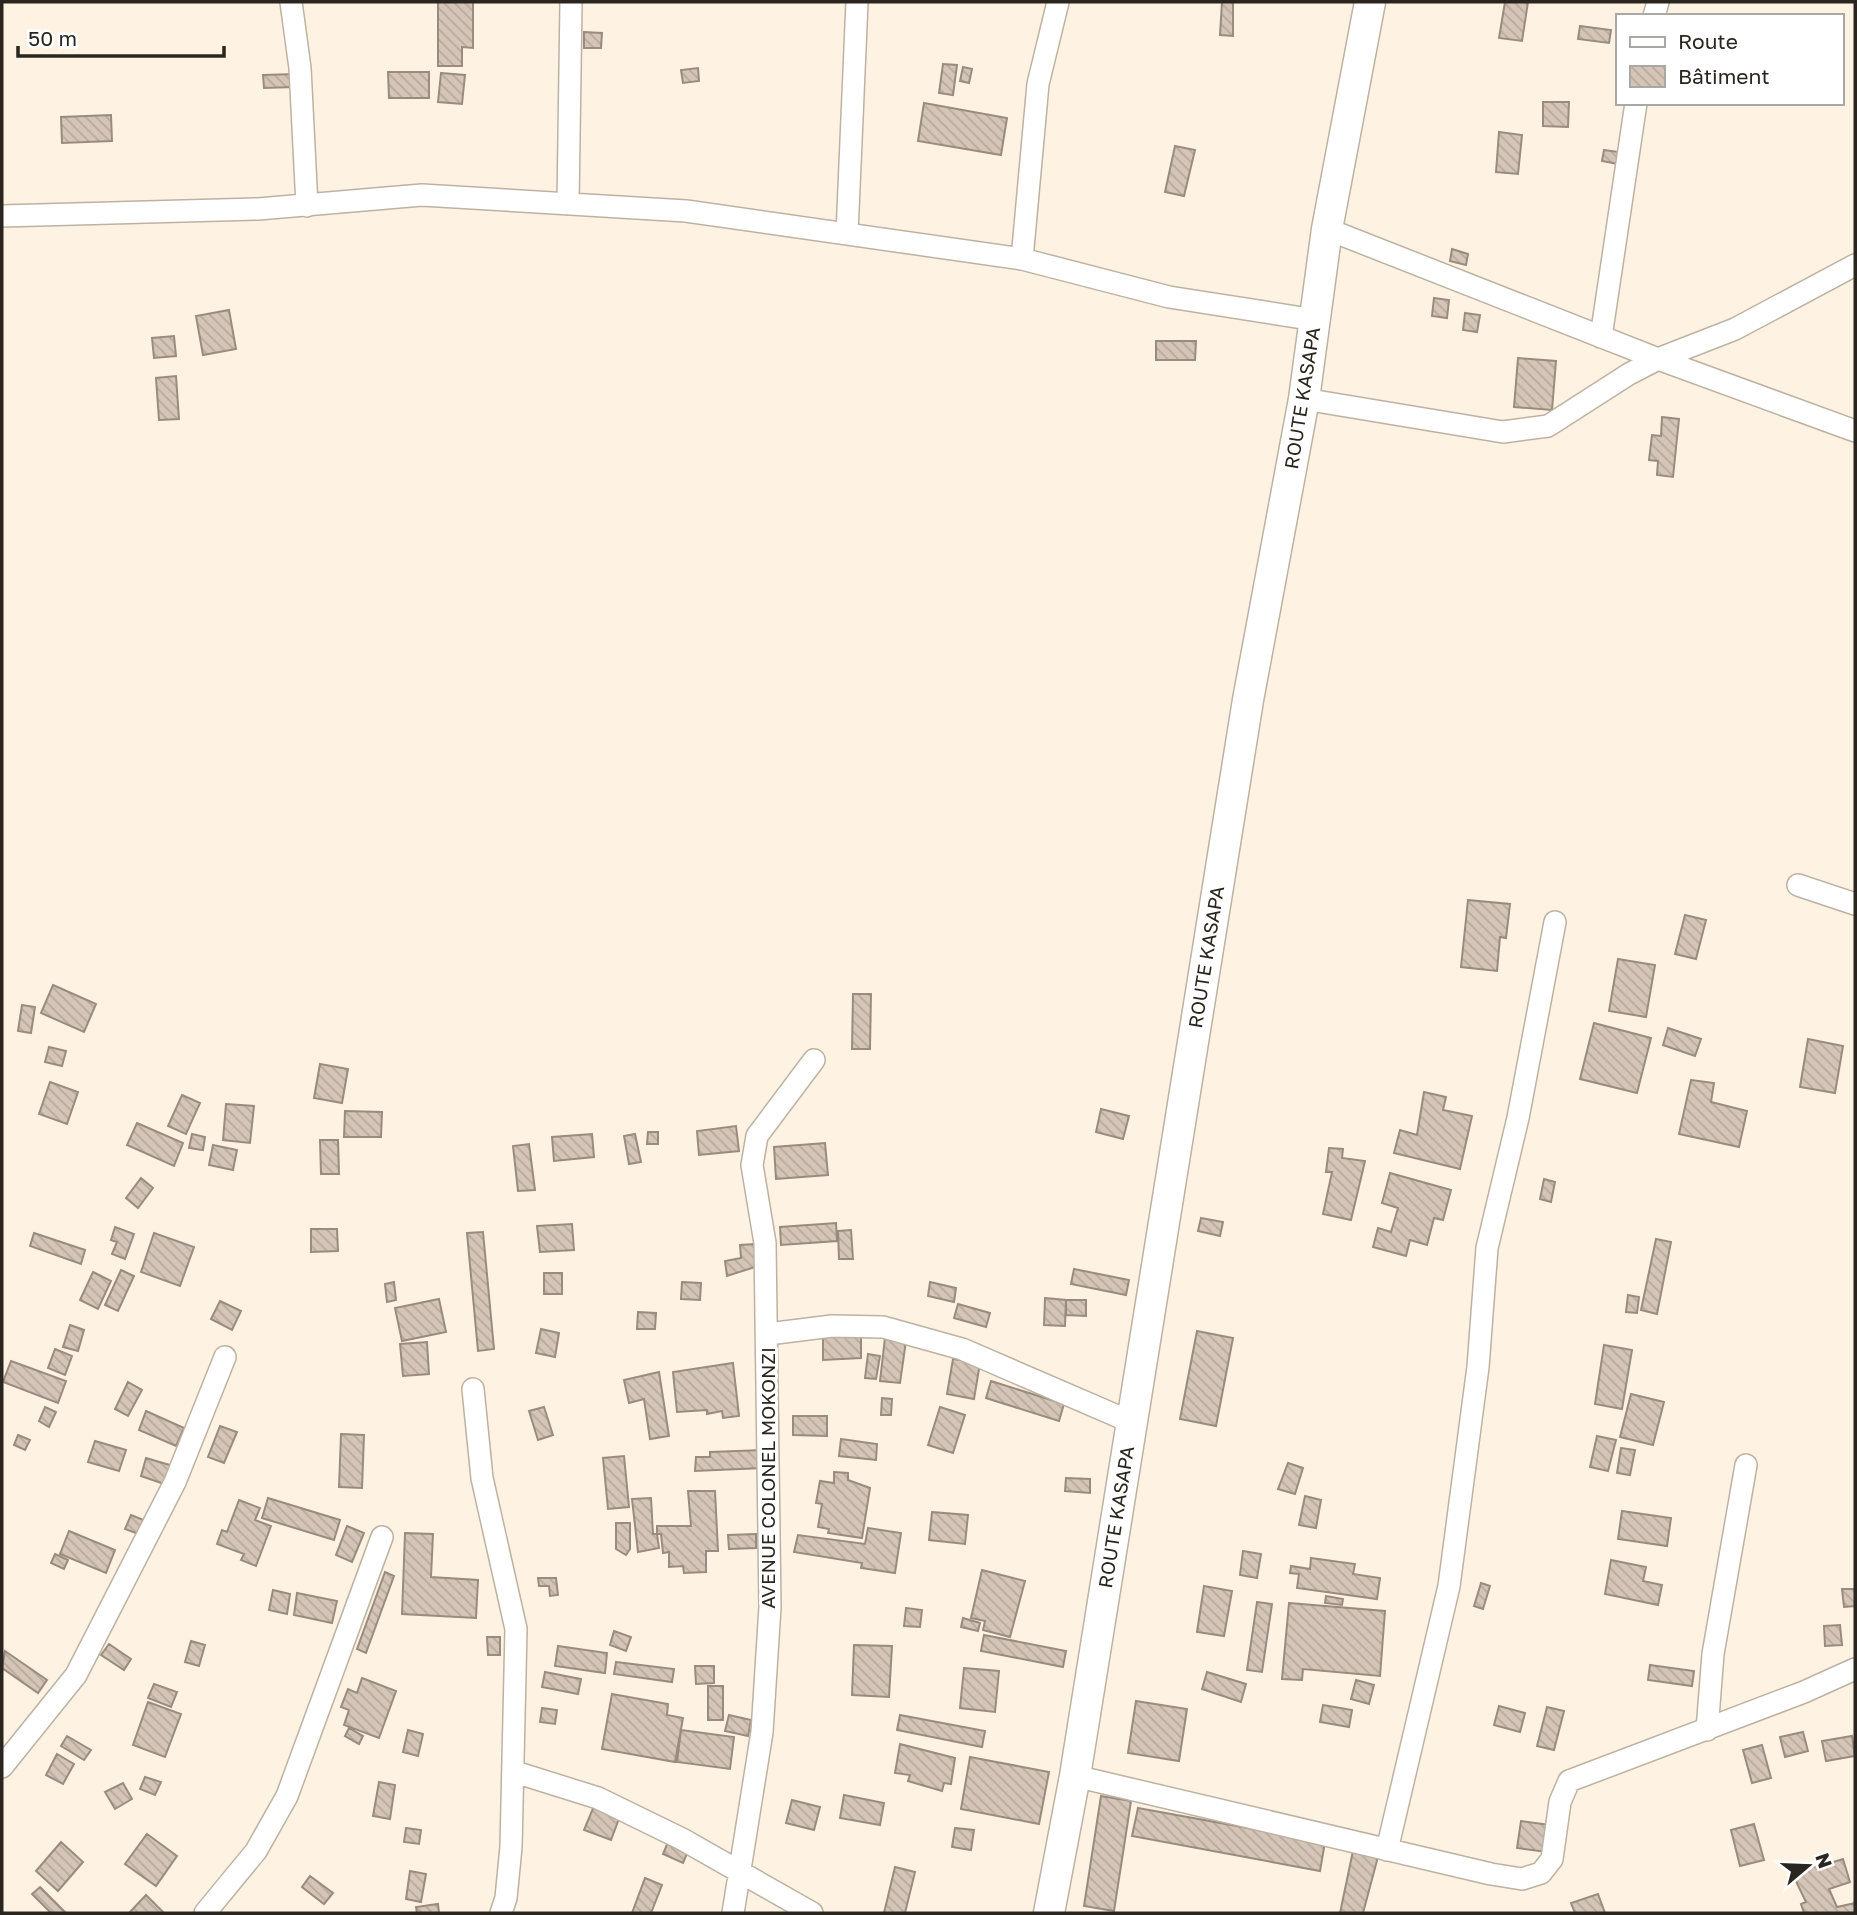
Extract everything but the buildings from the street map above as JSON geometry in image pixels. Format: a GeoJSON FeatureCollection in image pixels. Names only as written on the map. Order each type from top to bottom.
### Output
{"type":"FeatureCollection","features":[{"type":"Feature","properties":{"kind":"main road","name":"ROUTE KASAPA"},"geometry":{"type":"LineString","coordinates":[[1049,1913],[1074,1776],[1248,700],[1304,399],[1327,229],[1370,2]]}},
{"type":"Feature","properties":{"kind":"street"},"geometry":{"type":"LineString","coordinates":[[291,2],[300,68],[307,206]]}},
{"type":"Feature","properties":{"kind":"street"},"geometry":{"type":"LineString","coordinates":[[568,204],[571,2]]}},
{"type":"Feature","properties":{"kind":"street"},"geometry":{"type":"LineString","coordinates":[[847,234],[857,2]]}},
{"type":"Feature","properties":{"kind":"street"},"geometry":{"type":"LineString","coordinates":[[1022,259],[1038,84],[1058,2]]}},
{"type":"Feature","properties":{"kind":"street"},"geometry":{"type":"LineString","coordinates":[[1601,337],[1636,105]]}},
{"type":"Feature","properties":{"kind":"street"},"geometry":{"type":"LineString","coordinates":[[2,216],[307,206],[422,195],[686,211],[1022,259],[1169,297],[1315,320]]}},
{"type":"Feature","properties":{"kind":"street"},"geometry":{"type":"LineString","coordinates":[[1327,229],[1658,359],[1855,430]]}},
{"type":"Feature","properties":{"kind":"street"},"geometry":{"type":"LineString","coordinates":[[1304,399],[1503,432],[1548,426],[1629,373],[1735,329],[1855,265]]}},
{"type":"Feature","properties":{"kind":"street"},"geometry":{"type":"LineString","coordinates":[[1798,885],[1855,904]]}},
{"type":"Feature","properties":{"kind":"street"},"geometry":{"type":"LineString","coordinates":[[1387,1850],[1449,1586],[1478,1367],[1487,1248],[1518,1118],[1555,922]]}},
{"type":"Feature","properties":{"kind":"street","name":"AVENUE COLONEL MOKONZI"},"geometry":{"type":"LineString","coordinates":[[733,1913],[762,1732],[770,1607],[765,1243],[752,1165],[757,1136],[814,1060]]}},
{"type":"Feature","properties":{"kind":"street"},"geometry":{"type":"LineString","coordinates":[[768,1334],[832,1326],[883,1327],[962,1349],[1131,1422]]}},
{"type":"Feature","properties":{"kind":"street"},"geometry":{"type":"LineString","coordinates":[[2,1767],[76,1675],[175,1482],[225,1357]]}},
{"type":"Feature","properties":{"kind":"street"},"geometry":{"type":"LineString","coordinates":[[472,1389],[482,1478],[516,1629],[512,1847],[506,1898],[501,1913]]}},
{"type":"Feature","properties":{"kind":"street"},"geometry":{"type":"LineString","coordinates":[[1707,1730],[1713,1654],[1746,1465]]}},
{"type":"Feature","properties":{"kind":"street"},"geometry":{"type":"LineString","coordinates":[[205,1913],[256,1851],[287,1796],[382,1537]]}},
{"type":"Feature","properties":{"kind":"street"},"geometry":{"type":"LineString","coordinates":[[1074,1776],[1522,1879],[1541,1873],[1552,1859],[1560,1802],[1569,1781],[1707,1730],[1855,1669]]}},
{"type":"Feature","properties":{"kind":"street"},"geometry":{"type":"LineString","coordinates":[[515,1772],[598,1798],[682,1839],[812,1913]]}}]}
